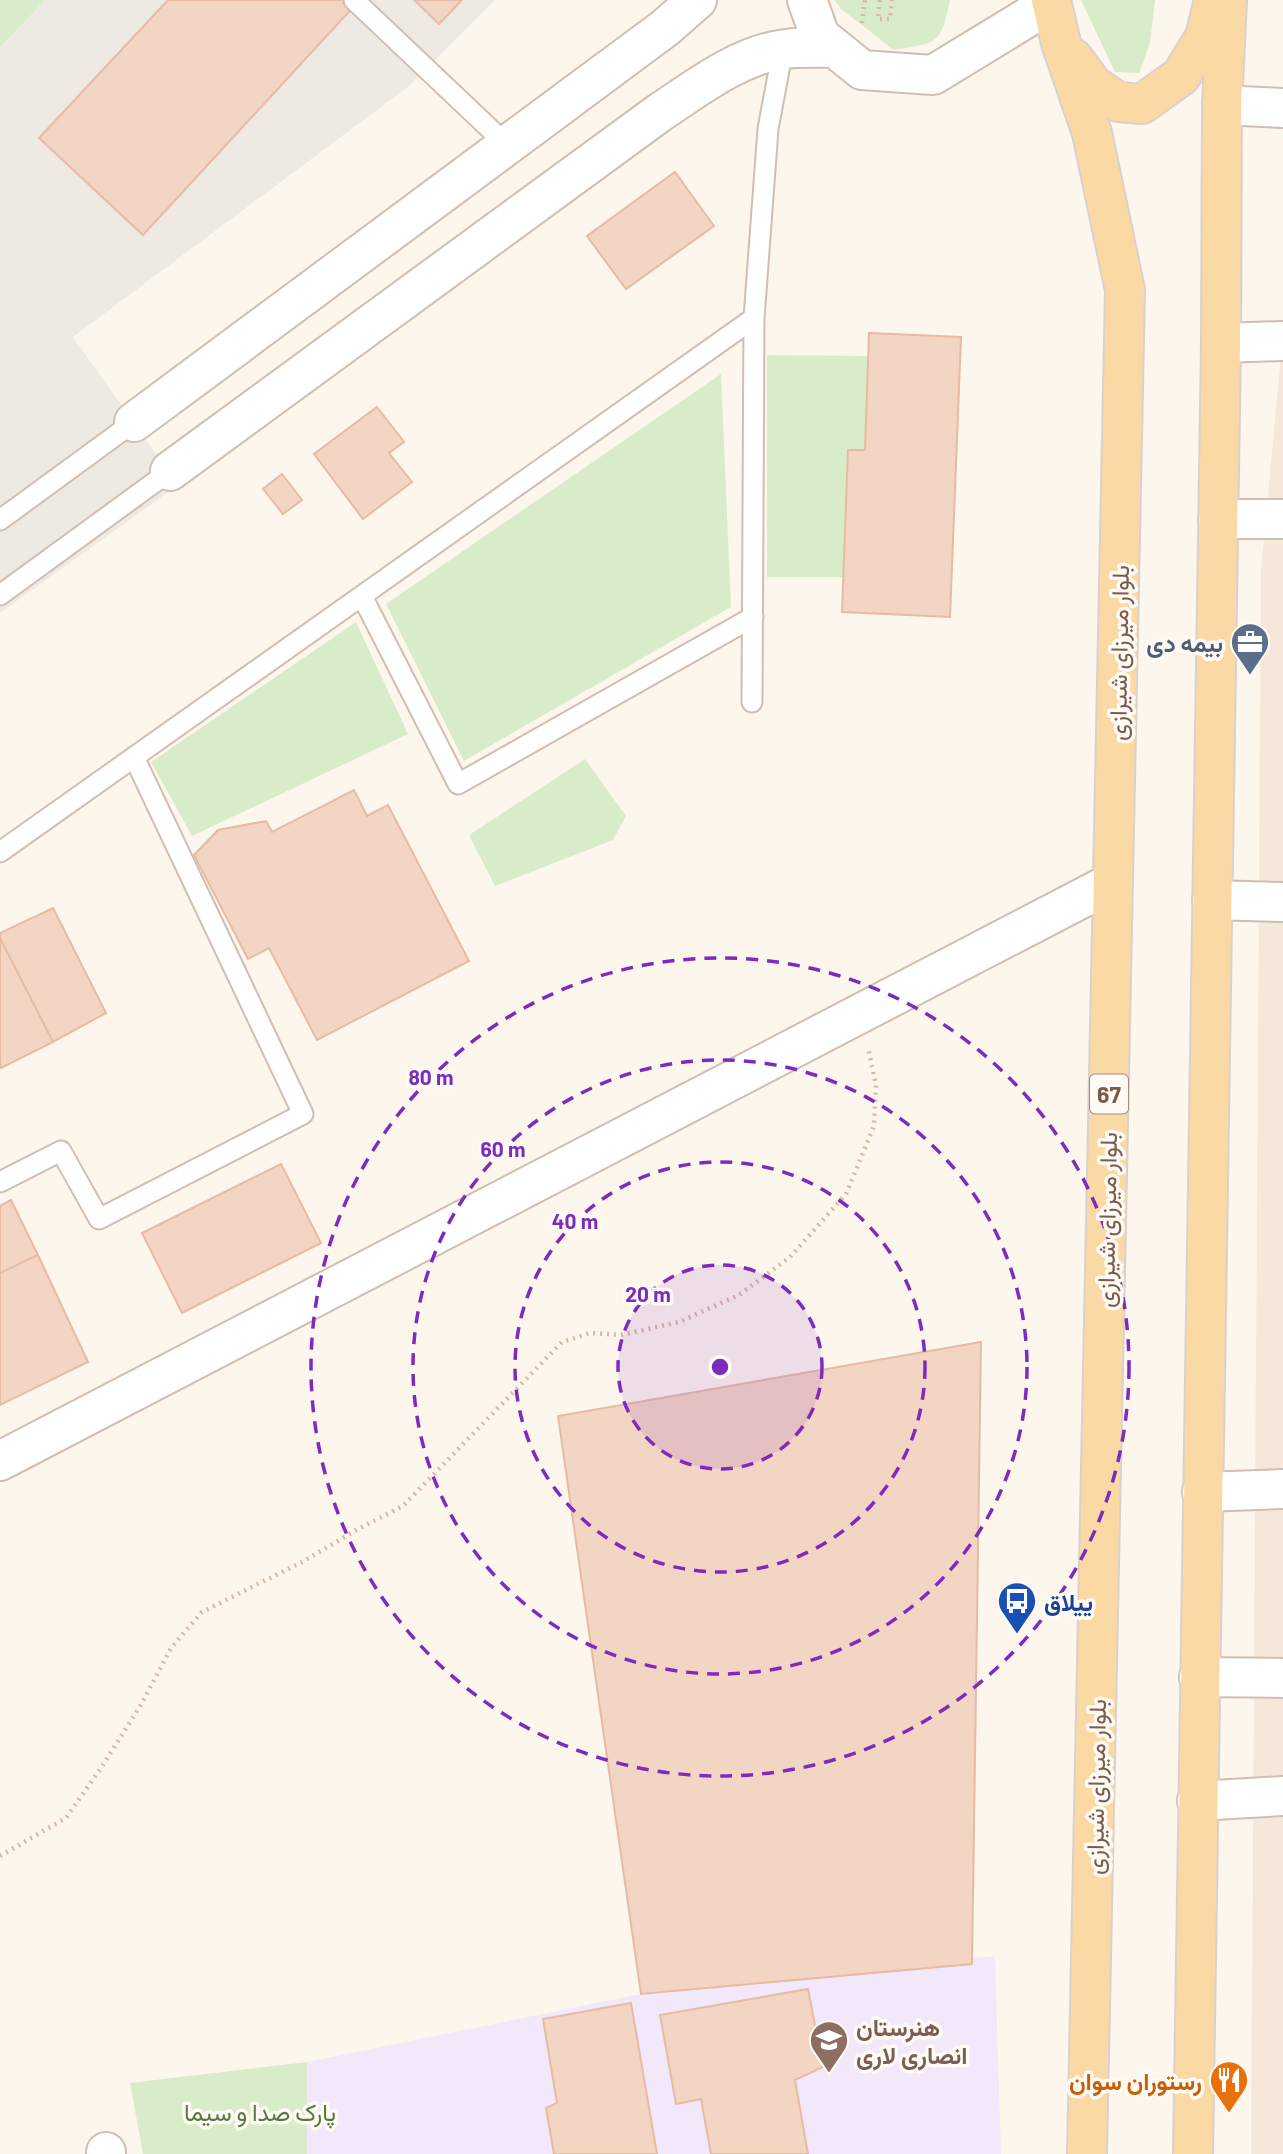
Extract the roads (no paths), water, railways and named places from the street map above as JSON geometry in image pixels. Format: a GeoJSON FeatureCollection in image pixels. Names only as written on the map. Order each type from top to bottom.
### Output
{"type":"FeatureCollection","features":[{"type":"Feature","properties":{"kind":"main road"},"geometry":{"type":"LineString","coordinates":[[1061,43],[1094,85],[1118,102],[1142,104],[1181,76],[1205,37],[1214,0]]}},
{"type":"Feature","properties":{"kind":"main road"},"geometry":{"type":"LineString","coordinates":[[1193,2154],[1221,343],[1222,105],[1227,0]]}},
{"type":"Feature","properties":{"kind":"main road","name":"67"},"geometry":{"type":"LineString","coordinates":[[1051,2],[1061,43]]}},
{"type":"Feature","properties":{"kind":"main road","name":"بلوار میرزای شیرازی"},"geometry":{"type":"LineString","coordinates":[[1061,43],[1092,133],[1125,290],[1087,2154]]}},
{"type":"Feature","properties":{"kind":"street"},"geometry":{"type":"LineString","coordinates":[[134,422],[665,28],[697,0]]}},
{"type":"Feature","properties":{"kind":"street"},"geometry":{"type":"LineString","coordinates":[[807,0],[820,36],[848,37]]}},
{"type":"Feature","properties":{"kind":"street"},"geometry":{"type":"LineString","coordinates":[[848,37],[862,70],[933,75],[1051,2]]}},
{"type":"Feature","properties":{"kind":"street"},"geometry":{"type":"LineString","coordinates":[[170,471],[659,113],[707,81],[743,62],[783,49],[848,37]]}},
{"type":"Feature","properties":{"kind":"street"},"geometry":{"type":"LineString","coordinates":[[1222,105],[1283,108]]}},
{"type":"Feature","properties":{"kind":"street"},"geometry":{"type":"LineString","coordinates":[[1221,343],[1283,341]]}},
{"type":"Feature","properties":{"kind":"street"},"geometry":{"type":"LineString","coordinates":[[1218,519],[1283,519]]}},
{"type":"Feature","properties":{"kind":"street"},"geometry":{"type":"LineString","coordinates":[[0,1461],[1113,882]]}},
{"type":"Feature","properties":{"kind":"street"},"geometry":{"type":"LineString","coordinates":[[1212,900],[1283,902]]}},
{"type":"Feature","properties":{"kind":"street"},"geometry":{"type":"LineString","coordinates":[[1202,1492],[1283,1489]]}},
{"type":"Feature","properties":{"kind":"street"},"geometry":{"type":"LineString","coordinates":[[1199,1677],[1283,1678]]}},
{"type":"Feature","properties":{"kind":"street"},"geometry":{"type":"LineString","coordinates":[[1197,1801],[1283,1796]]}},
{"type":"Feature","properties":{"kind":"lane"},"geometry":{"type":"LineString","coordinates":[[354,0],[508,145]]}},
{"type":"Feature","properties":{"kind":"lane"},"geometry":{"type":"LineString","coordinates":[[752,702],[754,318],[768,129],[783,49]]}},
{"type":"Feature","properties":{"kind":"lane"},"geometry":{"type":"LineString","coordinates":[[0,852],[754,318]]}},
{"type":"Feature","properties":{"kind":"lane"},"geometry":{"type":"LineString","coordinates":[[0,520],[134,422]]}},
{"type":"Feature","properties":{"kind":"lane"},"geometry":{"type":"LineString","coordinates":[[0,596],[170,471]]}},
{"type":"Feature","properties":{"kind":"lane"},"geometry":{"type":"LineString","coordinates":[[362,596],[458,784],[753,617]]}},
{"type":"Feature","properties":{"kind":"lane"},"geometry":{"type":"LineString","coordinates":[[0,1181],[61,1151],[99,1219],[303,1114],[134,757]]}},
{"type":"Feature","properties":{"kind":"place","name":"بیمه دی"},"geometry":{"type":"Point","coordinates":[1250,676]}},
{"type":"Feature","properties":{"kind":"place","name":"ییلاق"},"geometry":{"type":"Point","coordinates":[1017,1635]}},
{"type":"Feature","properties":{"kind":"place","name":"هنرستان انصاری لاری"},"geometry":{"type":"Point","coordinates":[829,2074]}},
{"type":"Feature","properties":{"kind":"place","name":"رستوران سوان"},"geometry":{"type":"Point","coordinates":[1229,2114]}},
{"type":"Feature","properties":{"kind":"park label","name":"پارک صدا و سیما"},"geometry":{"type":"Point","coordinates":[260,2111]}}]}
